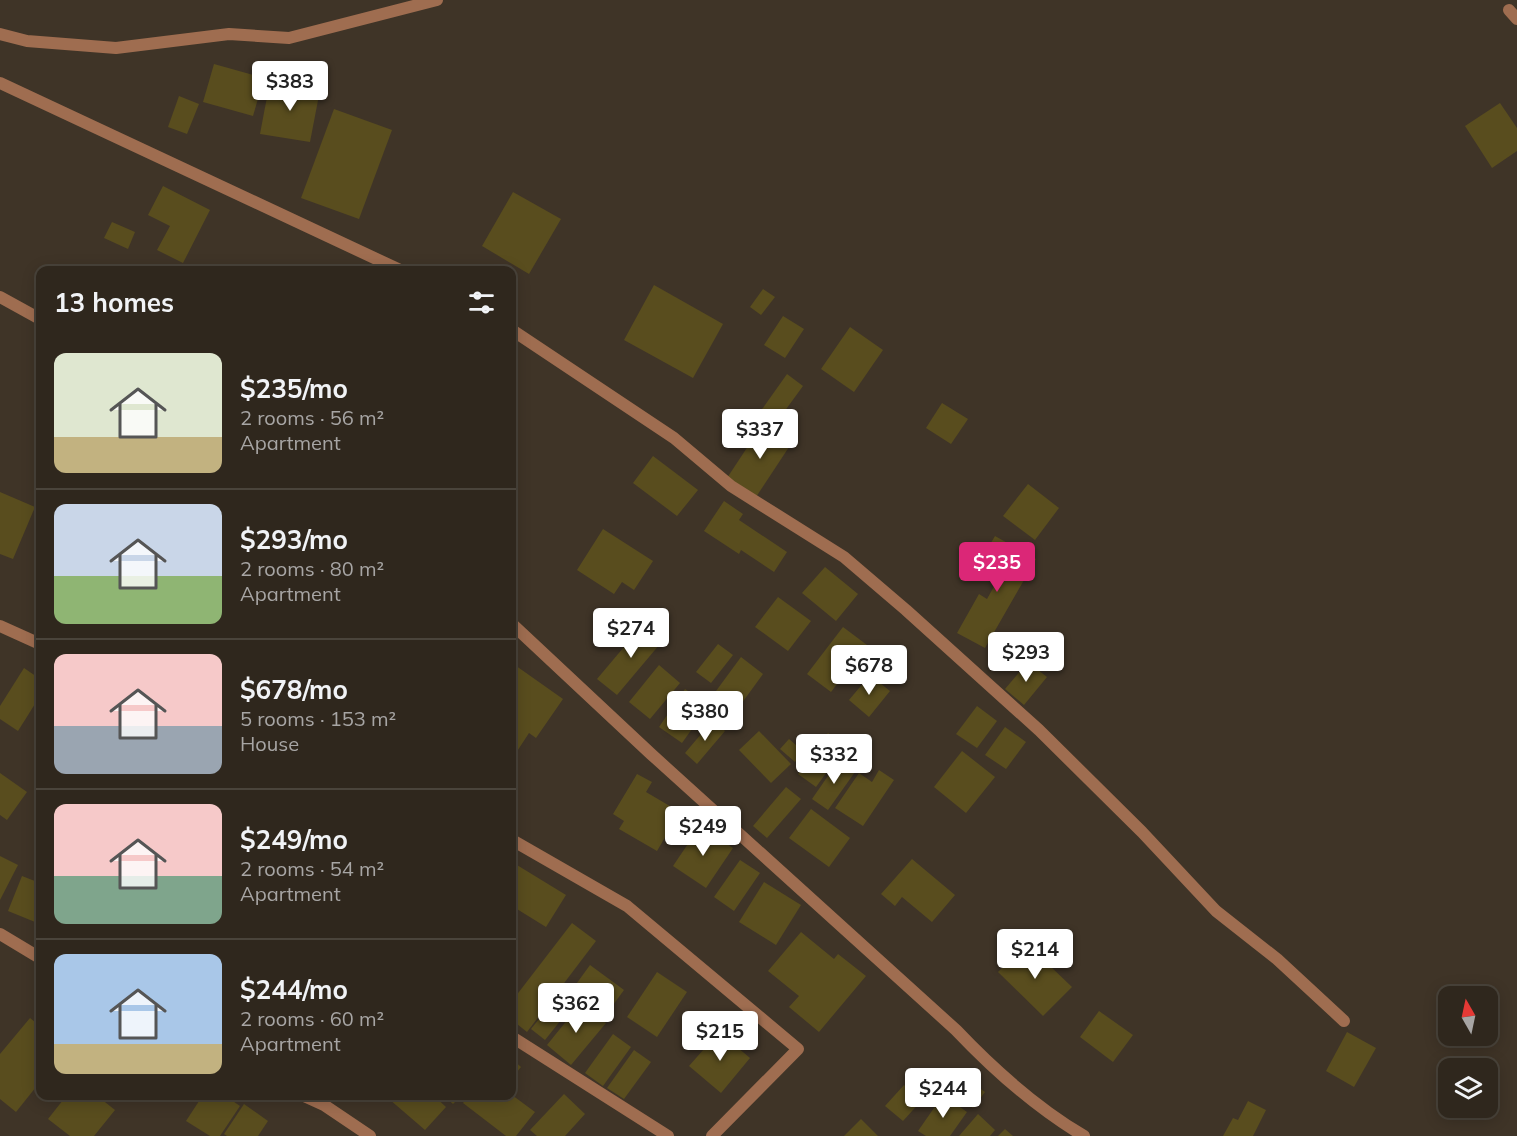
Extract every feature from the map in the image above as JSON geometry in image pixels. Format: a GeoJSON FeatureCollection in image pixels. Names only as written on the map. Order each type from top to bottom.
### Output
{"type":"FeatureCollection","features":[{"type":"Feature","properties":{"kind":"street"},"geometry":{"type":"LineString","coordinates":[[0,34],[27,41],[116,48],[229,34],[289,38],[437,0]]}},
{"type":"Feature","properties":{"kind":"street"},"geometry":{"type":"LineString","coordinates":[[0,83],[391,266]]}},
{"type":"Feature","properties":{"kind":"street"},"geometry":{"type":"LineString","coordinates":[[0,297],[36,317]]}},
{"type":"Feature","properties":{"kind":"street"},"geometry":{"type":"LineString","coordinates":[[516,333],[674,438],[731,486],[844,557],[1039,730],[1143,832],[1216,911],[1277,959],[1344,1021]]}},
{"type":"Feature","properties":{"kind":"street"},"geometry":{"type":"LineString","coordinates":[[0,626],[36,642]]}},
{"type":"Feature","properties":{"kind":"street"},"geometry":{"type":"LineString","coordinates":[[516,628],[651,754],[956,1030],[994,1070],[1062,1123],[1084,1136]]}},
{"type":"Feature","properties":{"kind":"street"},"geometry":{"type":"LineString","coordinates":[[516,842],[627,906],[798,1049],[712,1136]]}},
{"type":"Feature","properties":{"kind":"street"},"geometry":{"type":"LineString","coordinates":[[0,934],[36,956]]}},
{"type":"Feature","properties":{"kind":"street"},"geometry":{"type":"LineString","coordinates":[[516,1040],[668,1136]]}},
{"type":"Feature","properties":{"kind":"street"},"geometry":{"type":"LineString","coordinates":[[313,1100],[370,1136]]}},
{"type":"Feature","properties":{"kind":"building"},"geometry":{"type":"Polygon","coordinates":[[[214,64],[264,78],[253,116],[203,102],[214,64]]]}},
{"type":"Feature","properties":{"kind":"building"},"geometry":{"type":"Polygon","coordinates":[[[270,81],[320,90],[310,142],[260,134],[270,81]]]}},
{"type":"Feature","properties":{"kind":"building"},"geometry":{"type":"Polygon","coordinates":[[[179,96],[199,104],[187,134],[168,127],[179,96]]]}},
{"type":"Feature","properties":{"kind":"building"},"geometry":{"type":"Polygon","coordinates":[[[1500,103],[1517,128],[1517,151],[1492,168],[1465,126],[1500,103]]]}},
{"type":"Feature","properties":{"kind":"building"},"geometry":{"type":"Polygon","coordinates":[[[334,109],[392,130],[359,219],[301,198],[334,109]]]}},
{"type":"Feature","properties":{"kind":"building"},"geometry":{"type":"Polygon","coordinates":[[[163,186],[210,210],[183,263],[157,250],[170,226],[148,215],[163,186]]]}},
{"type":"Feature","properties":{"kind":"building"},"geometry":{"type":"Polygon","coordinates":[[[513,192],[561,219],[529,274],[482,246],[513,192]]]}},
{"type":"Feature","properties":{"kind":"building"},"geometry":{"type":"Polygon","coordinates":[[[112,222],[135,232],[128,249],[104,238],[112,222]]]}},
{"type":"Feature","properties":{"kind":"building"},"geometry":{"type":"Polygon","coordinates":[[[654,285],[723,324],[693,378],[624,340],[654,285]]]}},
{"type":"Feature","properties":{"kind":"building"},"geometry":{"type":"Polygon","coordinates":[[[763,289],[775,297],[761,315],[750,307],[763,289]]]}},
{"type":"Feature","properties":{"kind":"building"},"geometry":{"type":"Polygon","coordinates":[[[783,316],[804,329],[785,358],[764,345],[783,316]]]}},
{"type":"Feature","properties":{"kind":"building"},"geometry":{"type":"Polygon","coordinates":[[[850,327],[883,350],[854,392],[821,369],[850,327]]]}},
{"type":"Feature","properties":{"kind":"building"},"geometry":{"type":"Polygon","coordinates":[[[787,374],[803,386],[776,423],[760,412],[787,374]]]}},
{"type":"Feature","properties":{"kind":"building"},"geometry":{"type":"Polygon","coordinates":[[[942,403],[968,419],[951,444],[926,428],[942,403]]]}},
{"type":"Feature","properties":{"kind":"building"},"geometry":{"type":"Polygon","coordinates":[[[764,422],[793,441],[756,497],[727,478],[764,422]]]}},
{"type":"Feature","properties":{"kind":"building"},"geometry":{"type":"Polygon","coordinates":[[[653,456],[698,490],[677,516],[633,483],[653,456]]]}},
{"type":"Feature","properties":{"kind":"building"},"geometry":{"type":"Polygon","coordinates":[[[1028,484],[1059,508],[1035,540],[1003,516],[1028,484]]]}},
{"type":"Feature","properties":{"kind":"building"},"geometry":{"type":"Polygon","coordinates":[[[0,492],[35,507],[13,559],[0,554],[0,492]]]}},
{"type":"Feature","properties":{"kind":"building"},"geometry":{"type":"Polygon","coordinates":[[[724,501],[743,514],[739,520],[787,552],[774,572],[741,550],[739,554],[704,531],[724,501]]]}},
{"type":"Feature","properties":{"kind":"building"},"geometry":{"type":"Polygon","coordinates":[[[603,529],[653,561],[634,590],[622,582],[614,594],[577,570],[603,529]]]}},
{"type":"Feature","properties":{"kind":"building"},"geometry":{"type":"Polygon","coordinates":[[[995,536],[1036,559],[985,648],[957,633],[979,594],[987,599],[1006,565],[985,553],[995,536]]]}},
{"type":"Feature","properties":{"kind":"building"},"geometry":{"type":"Polygon","coordinates":[[[825,567],[858,594],[836,621],[802,593],[825,567]]]}},
{"type":"Feature","properties":{"kind":"building"},"geometry":{"type":"Polygon","coordinates":[[[778,597],[811,621],[788,651],[755,627],[778,597]]]}},
{"type":"Feature","properties":{"kind":"building"},"geometry":{"type":"Polygon","coordinates":[[[645,622],[665,638],[617,695],[597,679],[645,622]]]}},
{"type":"Feature","properties":{"kind":"building"},"geometry":{"type":"Polygon","coordinates":[[[843,627],[867,645],[831,692],[807,674],[843,627]]]}},
{"type":"Feature","properties":{"kind":"building"},"geometry":{"type":"Polygon","coordinates":[[[718,644],[733,655],[711,683],[696,672],[718,644]]]}},
{"type":"Feature","properties":{"kind":"building"},"geometry":{"type":"Polygon","coordinates":[[[741,657],[763,674],[739,707],[716,691],[741,657]]]}},
{"type":"Feature","properties":{"kind":"building"},"geometry":{"type":"Polygon","coordinates":[[[1028,662],[1047,677],[1024,705],[1005,689],[1028,662]]]}},
{"type":"Feature","properties":{"kind":"building"},"geometry":{"type":"Polygon","coordinates":[[[659,665],[680,683],[650,719],[629,702],[659,665]]]}},
{"type":"Feature","properties":{"kind":"building"},"geometry":{"type":"Polygon","coordinates":[[[516,666],[563,699],[536,738],[529,733],[516,753],[516,666]]]}},
{"type":"Feature","properties":{"kind":"building"},"geometry":{"type":"Polygon","coordinates":[[[24,668],[36,676],[36,702],[18,731],[0,719],[0,706],[24,668]]]}},
{"type":"Feature","properties":{"kind":"building"},"geometry":{"type":"Polygon","coordinates":[[[870,675],[890,691],[869,717],[849,700],[870,675]]]}},
{"type":"Feature","properties":{"kind":"building"},"geometry":{"type":"Polygon","coordinates":[[[685,689],[709,705],[682,743],[659,727],[685,689]]]}},
{"type":"Feature","properties":{"kind":"building"},"geometry":{"type":"Polygon","coordinates":[[[977,706],[997,721],[977,748],[956,734],[977,706]]]}},
{"type":"Feature","properties":{"kind":"building"},"geometry":{"type":"Polygon","coordinates":[[[713,720],[725,731],[697,764],[685,753],[713,720]]]}},
{"type":"Feature","properties":{"kind":"building"},"geometry":{"type":"Polygon","coordinates":[[[1005,727],[1026,742],[1006,769],[985,755],[1005,727]]]}},
{"type":"Feature","properties":{"kind":"building"},"geometry":{"type":"Polygon","coordinates":[[[759,731],[791,764],[771,783],[739,750],[759,731]]]}},
{"type":"Feature","properties":{"kind":"building"},"geometry":{"type":"Polygon","coordinates":[[[828,733],[845,747],[816,787],[798,774],[828,733]]]}},
{"type":"Feature","properties":{"kind":"building"},"geometry":{"type":"Polygon","coordinates":[[[789,739],[804,752],[795,762],[780,749],[789,739]]]}},
{"type":"Feature","properties":{"kind":"building"},"geometry":{"type":"Polygon","coordinates":[[[962,751],[995,777],[966,813],[934,787],[962,751]]]}},
{"type":"Feature","properties":{"kind":"building"},"geometry":{"type":"Polygon","coordinates":[[[839,760],[855,772],[828,810],[812,799],[839,760]]]}},
{"type":"Feature","properties":{"kind":"building"},"geometry":{"type":"Polygon","coordinates":[[[879,770],[894,780],[863,826],[835,808],[859,773],[872,782],[879,770]]]}},
{"type":"Feature","properties":{"kind":"building"},"geometry":{"type":"Polygon","coordinates":[[[0,773],[27,792],[7,820],[0,815],[0,773]]]}},
{"type":"Feature","properties":{"kind":"building"},"geometry":{"type":"Polygon","coordinates":[[[637,774],[652,782],[646,792],[680,812],[657,851],[619,829],[624,821],[613,814],[637,774]]]}},
{"type":"Feature","properties":{"kind":"building"},"geometry":{"type":"Polygon","coordinates":[[[786,787],[801,799],[767,838],[753,826],[786,787]]]}},
{"type":"Feature","properties":{"kind":"building"},"geometry":{"type":"Polygon","coordinates":[[[811,809],[850,838],[829,867],[789,838],[811,809]]]}},
{"type":"Feature","properties":{"kind":"building"},"geometry":{"type":"Polygon","coordinates":[[[700,826],[733,848],[706,888],[673,866],[700,826]]]}},
{"type":"Feature","properties":{"kind":"building"},"geometry":{"type":"Polygon","coordinates":[[[0,856],[18,865],[0,900],[0,856]]]}},
{"type":"Feature","properties":{"kind":"building"},"geometry":{"type":"Polygon","coordinates":[[[912,859],[955,895],[932,922],[902,897],[895,906],[881,894],[912,859]]]}},
{"type":"Feature","properties":{"kind":"building"},"geometry":{"type":"Polygon","coordinates":[[[740,860],[760,873],[734,911],[714,897],[740,860]]]}},
{"type":"Feature","properties":{"kind":"building"},"geometry":{"type":"Polygon","coordinates":[[[516,864],[566,895],[546,927],[516,908],[516,864]]]}},
{"type":"Feature","properties":{"kind":"building"},"geometry":{"type":"Polygon","coordinates":[[[22,876],[36,881],[36,922],[8,911],[22,876]]]}},
{"type":"Feature","properties":{"kind":"building"},"geometry":{"type":"Polygon","coordinates":[[[764,882],[801,905],[776,945],[739,922],[764,882]]]}},
{"type":"Feature","properties":{"kind":"building"},"geometry":{"type":"Polygon","coordinates":[[[572,923],[596,941],[527,1032],[516,1023],[516,996],[572,923]]]}},
{"type":"Feature","properties":{"kind":"building"},"geometry":{"type":"Polygon","coordinates":[[[801,932],[834,959],[838,954],[866,976],[819,1032],[789,1007],[799,996],[768,971],[801,932]]]}},
{"type":"Feature","properties":{"kind":"building"},"geometry":{"type":"Polygon","coordinates":[[[1026,943],[1072,987],[1043,1016],[998,972],[1026,943]]]}},
{"type":"Feature","properties":{"kind":"building"},"geometry":{"type":"Polygon","coordinates":[[[590,965],[624,990],[608,1012],[574,987],[590,965]]]}},
{"type":"Feature","properties":{"kind":"building"},"geometry":{"type":"Polygon","coordinates":[[[657,972],[687,992],[657,1037],[627,1017],[657,972]]]}},
{"type":"Feature","properties":{"kind":"building"},"geometry":{"type":"Polygon","coordinates":[[[581,1003],[606,1023],[571,1065],[547,1045],[581,1003]]]}},
{"type":"Feature","properties":{"kind":"building"},"geometry":{"type":"Polygon","coordinates":[[[551,1004],[565,1015],[545,1040],[531,1029],[551,1004]]]}},
{"type":"Feature","properties":{"kind":"building"},"geometry":{"type":"Polygon","coordinates":[[[1099,1011],[1133,1035],[1113,1062],[1080,1037],[1099,1011]]]}},
{"type":"Feature","properties":{"kind":"building"},"geometry":{"type":"Polygon","coordinates":[[[30,1018],[36,1023],[36,1087],[16,1112],[0,1099],[0,1054],[30,1018]]]}},
{"type":"Feature","properties":{"kind":"building"},"geometry":{"type":"Polygon","coordinates":[[[719,1032],[750,1058],[721,1093],[689,1066],[719,1032]]]}},
{"type":"Feature","properties":{"kind":"building"},"geometry":{"type":"Polygon","coordinates":[[[1347,1032],[1376,1048],[1354,1087],[1326,1071],[1347,1032]]]}},
{"type":"Feature","properties":{"kind":"building"},"geometry":{"type":"Polygon","coordinates":[[[613,1034],[631,1047],[603,1086],[585,1073],[613,1034]]]}},
{"type":"Feature","properties":{"kind":"building"},"geometry":{"type":"Polygon","coordinates":[[[634,1050],[651,1062],[624,1099],[607,1088],[634,1050]]]}},
{"type":"Feature","properties":{"kind":"building"},"geometry":{"type":"Polygon","coordinates":[[[516,1063],[521,1067],[516,1073],[516,1063]]]}},
{"type":"Feature","properties":{"kind":"building"},"geometry":{"type":"Polygon","coordinates":[[[966,1078],[985,1092],[973,1108],[954,1093],[966,1078]]]}},
{"type":"Feature","properties":{"kind":"building"},"geometry":{"type":"Polygon","coordinates":[[[904,1085],[922,1100],[903,1121],[885,1106],[904,1085]]]}},
{"type":"Feature","properties":{"kind":"building"},"geometry":{"type":"Polygon","coordinates":[[[564,1094],[585,1114],[565,1136],[537,1136],[530,1130],[564,1094]]]}},
{"type":"Feature","properties":{"kind":"building"},"geometry":{"type":"Polygon","coordinates":[[[943,1095],[967,1112],[950,1136],[926,1136],[918,1131],[943,1095]]]}},
{"type":"Feature","properties":{"kind":"building"},"geometry":{"type":"Polygon","coordinates":[[[516,1098],[535,1112],[516,1136],[506,1136],[463,1103],[465,1100],[516,1100],[516,1098]]]}},
{"type":"Feature","properties":{"kind":"building"},"geometry":{"type":"Polygon","coordinates":[[[63,1100],[102,1100],[115,1110],[94,1136],[70,1136],[48,1119],[63,1100]]]}},
{"type":"Feature","properties":{"kind":"building"},"geometry":{"type":"Polygon","coordinates":[[[200,1100],[231,1100],[240,1106],[220,1136],[210,1136],[186,1121],[200,1100]]]}},
{"type":"Feature","properties":{"kind":"building"},"geometry":{"type":"Polygon","coordinates":[[[390,1100],[438,1100],[446,1107],[425,1130],[390,1100]]]}},
{"type":"Feature","properties":{"kind":"building"},"geometry":{"type":"Polygon","coordinates":[[[1248,1101],[1266,1110],[1253,1136],[1223,1136],[1233,1118],[1238,1120],[1248,1101]]]}},
{"type":"Feature","properties":{"kind":"building"},"geometry":{"type":"Polygon","coordinates":[[[244,1104],[268,1121],[258,1136],[227,1136],[224,1134],[244,1104]]]}},
{"type":"Feature","properties":{"kind":"building"},"geometry":{"type":"Polygon","coordinates":[[[978,1114],[995,1130],[990,1136],[959,1136],[978,1114]]]}},
{"type":"Feature","properties":{"kind":"building"},"geometry":{"type":"Polygon","coordinates":[[[861,1119],[878,1136],[844,1136],[861,1119]]]}},
{"type":"Feature","properties":{"kind":"building"},"geometry":{"type":"Polygon","coordinates":[[[1005,1129],[1013,1136],[998,1136],[1005,1129]]]}}]}
